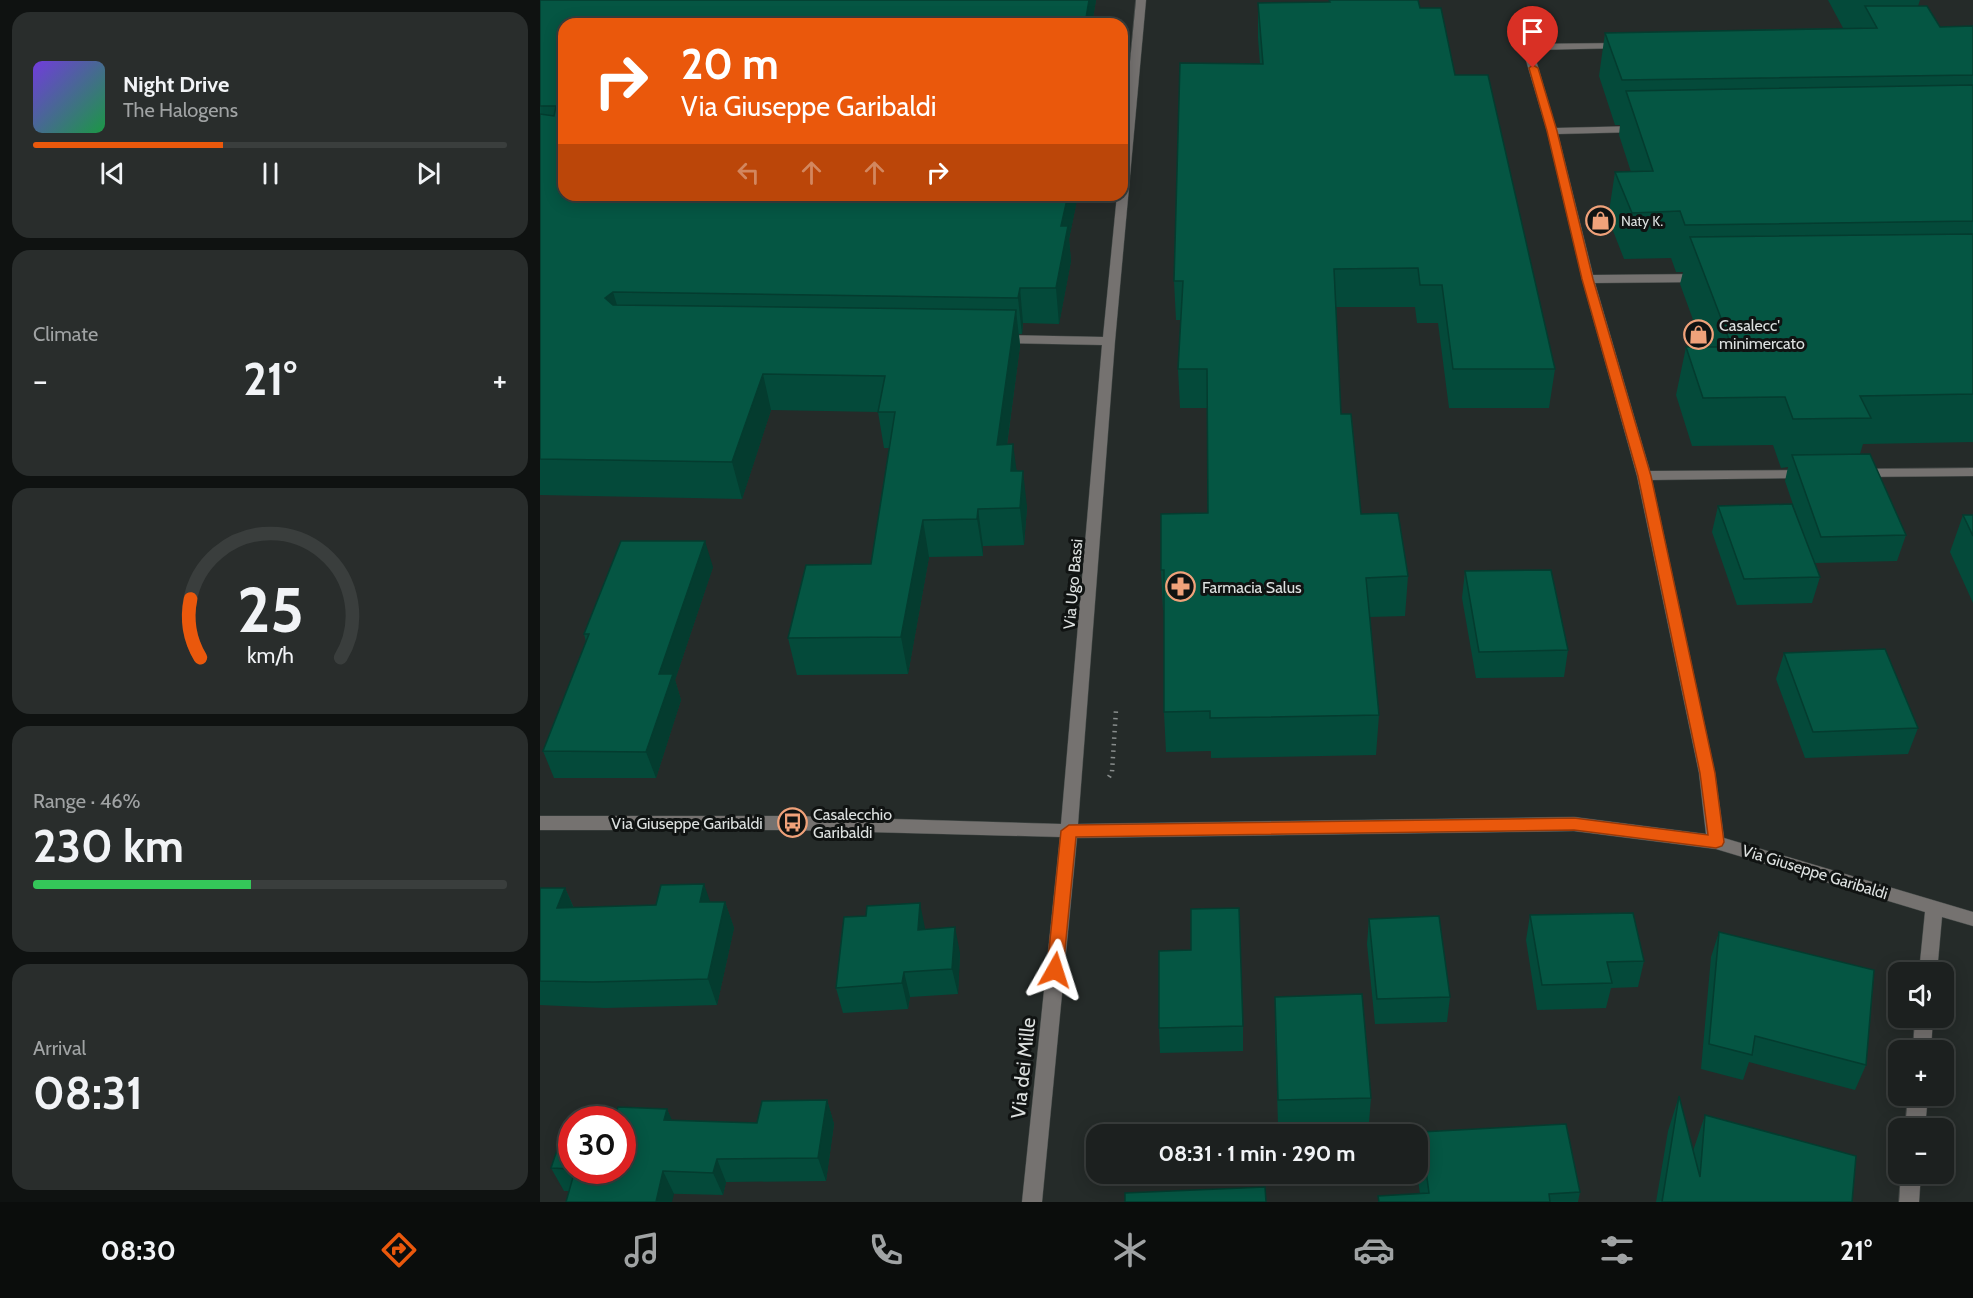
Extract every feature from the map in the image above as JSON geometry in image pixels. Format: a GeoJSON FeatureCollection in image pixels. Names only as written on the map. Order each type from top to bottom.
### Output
{"type":"FeatureCollection","features":[{"type":"Feature","properties":{"kind":"street","name":"Via Ugo Bassi"},"geometry":{"type":"LineString","coordinates":[[1128,120],[1141,0]]}},
{"type":"Feature","properties":{"kind":"street"},"geometry":{"type":"LineString","coordinates":[[1633,46],[1527,47],[1552,131],[1587,279],[1644,476],[1707,773],[1716,842]]}},
{"type":"Feature","properties":{"kind":"street"},"geometry":{"type":"LineString","coordinates":[[1552,131],[1646,129]]}},
{"type":"Feature","properties":{"kind":"street","name":"Via Ugo Bassi"},"geometry":{"type":"LineString","coordinates":[[1069,831],[1120,201]]}},
{"type":"Feature","properties":{"kind":"street"},"geometry":{"type":"LineString","coordinates":[[1587,279],[1716,278]]}},
{"type":"Feature","properties":{"kind":"street"},"geometry":{"type":"LineString","coordinates":[[991,339],[1109,341]]}},
{"type":"Feature","properties":{"kind":"street"},"geometry":{"type":"LineString","coordinates":[[1844,473],[1973,472]]}},
{"type":"Feature","properties":{"kind":"street"},"geometry":{"type":"LineString","coordinates":[[1644,476],[1820,474]]}},
{"type":"Feature","properties":{"kind":"street","name":"Via Giuseppe Garibaldi"},"geometry":{"type":"LineString","coordinates":[[540,823],[792,823],[1069,831],[1574,824],[1716,842],[1973,920]]}},
{"type":"Feature","properties":{"kind":"street","name":"Via dei Mille"},"geometry":{"type":"LineString","coordinates":[[1032,1202],[1069,831]]}},
{"type":"Feature","properties":{"kind":"street"},"geometry":{"type":"LineString","coordinates":[[1929,962],[1934,908]]}},
{"type":"Feature","properties":{"kind":"street"},"geometry":{"type":"LineString","coordinates":[[1909,1202],[1910,1184]]}},
{"type":"Feature","properties":{"kind":"building"},"geometry":{"type":"Polygon","coordinates":[[[540,0],[1089,0],[1086,18],[558,18],[558,201],[1067,201],[1061,226],[1068,226],[1056,288],[1020,288],[1018,298],[613,292],[605,298],[613,305],[1016,310],[997,445],[1013,444],[1011,471],[1023,471],[1020,508],[978,509],[977,519],[923,520],[901,637],[788,638],[806,565],[871,564],[895,412],[878,412],[885,376],[763,374],[732,462],[540,459],[540,114],[554,116],[556,106],[540,106],[540,0]]]}},
{"type":"Feature","properties":{"kind":"building"},"geometry":{"type":"Polygon","coordinates":[[[1329,0],[1418,0],[1420,8],[1441,8],[1455,75],[1488,75],[1555,369],[1453,369],[1442,285],[1420,285],[1418,268],[1334,269],[1341,414],[1351,414],[1361,514],[1398,513],[1408,576],[1366,578],[1379,715],[1210,718],[1210,711],[1164,712],[1164,570],[1161,570],[1161,514],[1208,513],[1207,369],[1178,369],[1183,281],[1174,281],[1180,63],[1263,64],[1258,3],[1330,2],[1329,0]]]}},
{"type":"Feature","properties":{"kind":"building"},"geometry":{"type":"Polygon","coordinates":[[[1865,6],[1927,6],[1940,27],[1973,26],[1973,75],[1622,80],[1605,33],[1877,28],[1865,6]]]}},
{"type":"Feature","properties":{"kind":"building"},"geometry":{"type":"Polygon","coordinates":[[[1973,85],[1973,221],[1685,225],[1680,211],[1632,213],[1615,172],[1653,171],[1626,91],[1973,85]]]}},
{"type":"Feature","properties":{"kind":"building"},"geometry":{"type":"Polygon","coordinates":[[[1973,234],[1973,394],[1860,396],[1871,418],[1793,419],[1785,397],[1703,398],[1686,347],[1732,347],[1690,237],[1973,234]]]}},
{"type":"Feature","properties":{"kind":"building"},"geometry":{"type":"Polygon","coordinates":[[[1870,454],[1906,535],[1821,537],[1792,455],[1870,454]]]}},
{"type":"Feature","properties":{"kind":"building"},"geometry":{"type":"Polygon","coordinates":[[[1792,504],[1820,577],[1744,579],[1718,506],[1792,504]]]}},
{"type":"Feature","properties":{"kind":"building"},"geometry":{"type":"Polygon","coordinates":[[[1963,515],[1973,515],[1973,536],[1963,515]]]}},
{"type":"Feature","properties":{"kind":"building"},"geometry":{"type":"Polygon","coordinates":[[[621,541],[705,541],[659,674],[673,674],[646,752],[543,751],[589,634],[584,634],[621,541]]]}},
{"type":"Feature","properties":{"kind":"building"},"geometry":{"type":"Polygon","coordinates":[[[1551,570],[1568,650],[1479,652],[1465,571],[1551,570]]]}},
{"type":"Feature","properties":{"kind":"building"},"geometry":{"type":"Polygon","coordinates":[[[1885,649],[1918,728],[1813,732],[1784,653],[1885,649]]]}},
{"type":"Feature","properties":{"kind":"building"},"geometry":{"type":"Polygon","coordinates":[[[704,884],[700,902],[725,902],[708,979],[540,981],[540,888],[565,888],[557,908],[656,905],[661,885],[704,884]]]}},
{"type":"Feature","properties":{"kind":"building"},"geometry":{"type":"Polygon","coordinates":[[[920,903],[918,930],[955,927],[952,969],[904,972],[902,983],[836,988],[844,917],[866,916],[867,906],[920,903]]]}},
{"type":"Feature","properties":{"kind":"building"},"geometry":{"type":"Polygon","coordinates":[[[1239,908],[1243,1026],[1159,1028],[1159,951],[1191,950],[1191,909],[1239,908]]]}},
{"type":"Feature","properties":{"kind":"building"},"geometry":{"type":"Polygon","coordinates":[[[1633,913],[1644,961],[1607,962],[1612,983],[1542,985],[1530,915],[1633,913]]]}},
{"type":"Feature","properties":{"kind":"building"},"geometry":{"type":"Polygon","coordinates":[[[1439,916],[1450,997],[1377,999],[1369,919],[1439,916]]]}},
{"type":"Feature","properties":{"kind":"building"},"geometry":{"type":"Polygon","coordinates":[[[1719,932],[1874,970],[1866,1065],[1755,1036],[1752,1055],[1709,1044],[1719,932]]]}},
{"type":"Feature","properties":{"kind":"building"},"geometry":{"type":"Polygon","coordinates":[[[1362,994],[1371,1098],[1278,1100],[1275,997],[1362,994]]]}},
{"type":"Feature","properties":{"kind":"building"},"geometry":{"type":"Polygon","coordinates":[[[1679,1096],[1700,1177],[1705,1115],[1856,1156],[1852,1202],[1662,1202],[1679,1096]]]}},
{"type":"Feature","properties":{"kind":"building"},"geometry":{"type":"Polygon","coordinates":[[[827,1100],[818,1158],[717,1159],[713,1173],[663,1171],[656,1202],[566,1202],[571,1184],[636,1184],[636,1108],[667,1109],[664,1120],[757,1123],[762,1101],[827,1100]]]}},
{"type":"Feature","properties":{"kind":"building"},"geometry":{"type":"Polygon","coordinates":[[[1566,1124],[1580,1192],[1549,1194],[1550,1202],[1379,1202],[1378,1196],[1429,1193],[1428,1132],[1566,1124]]]}},
{"type":"Feature","properties":{"kind":"building"},"geometry":{"type":"Polygon","coordinates":[[[558,1147],[558,1168],[551,1168],[558,1147]]]}},
{"type":"Feature","properties":{"kind":"building"},"geometry":{"type":"Polygon","coordinates":[[[1265,1187],[1266,1202],[1125,1202],[1125,1193],[1265,1187]]]}},
{"type":"Feature","properties":{"kind":"place","name":"Naty K."},"geometry":{"type":"Point","coordinates":[1600,221]}},
{"type":"Feature","properties":{"kind":"place","name":"Casalecc' minimercato"},"geometry":{"type":"Point","coordinates":[1698,334]}},
{"type":"Feature","properties":{"kind":"place","name":"Farmacia Salus"},"geometry":{"type":"Point","coordinates":[1181,587]}},
{"type":"Feature","properties":{"kind":"place","name":"Casalecchio Garibaldi"},"geometry":{"type":"Point","coordinates":[792,823]}},
{"type":"Feature","properties":{"kind":"route"},"geometry":{"type":"LineString","coordinates":[[1055,970],[1069,831],[1574,824],[1716,842],[1707,773],[1644,476],[1587,279],[1552,131],[1533,68]]}}]}
